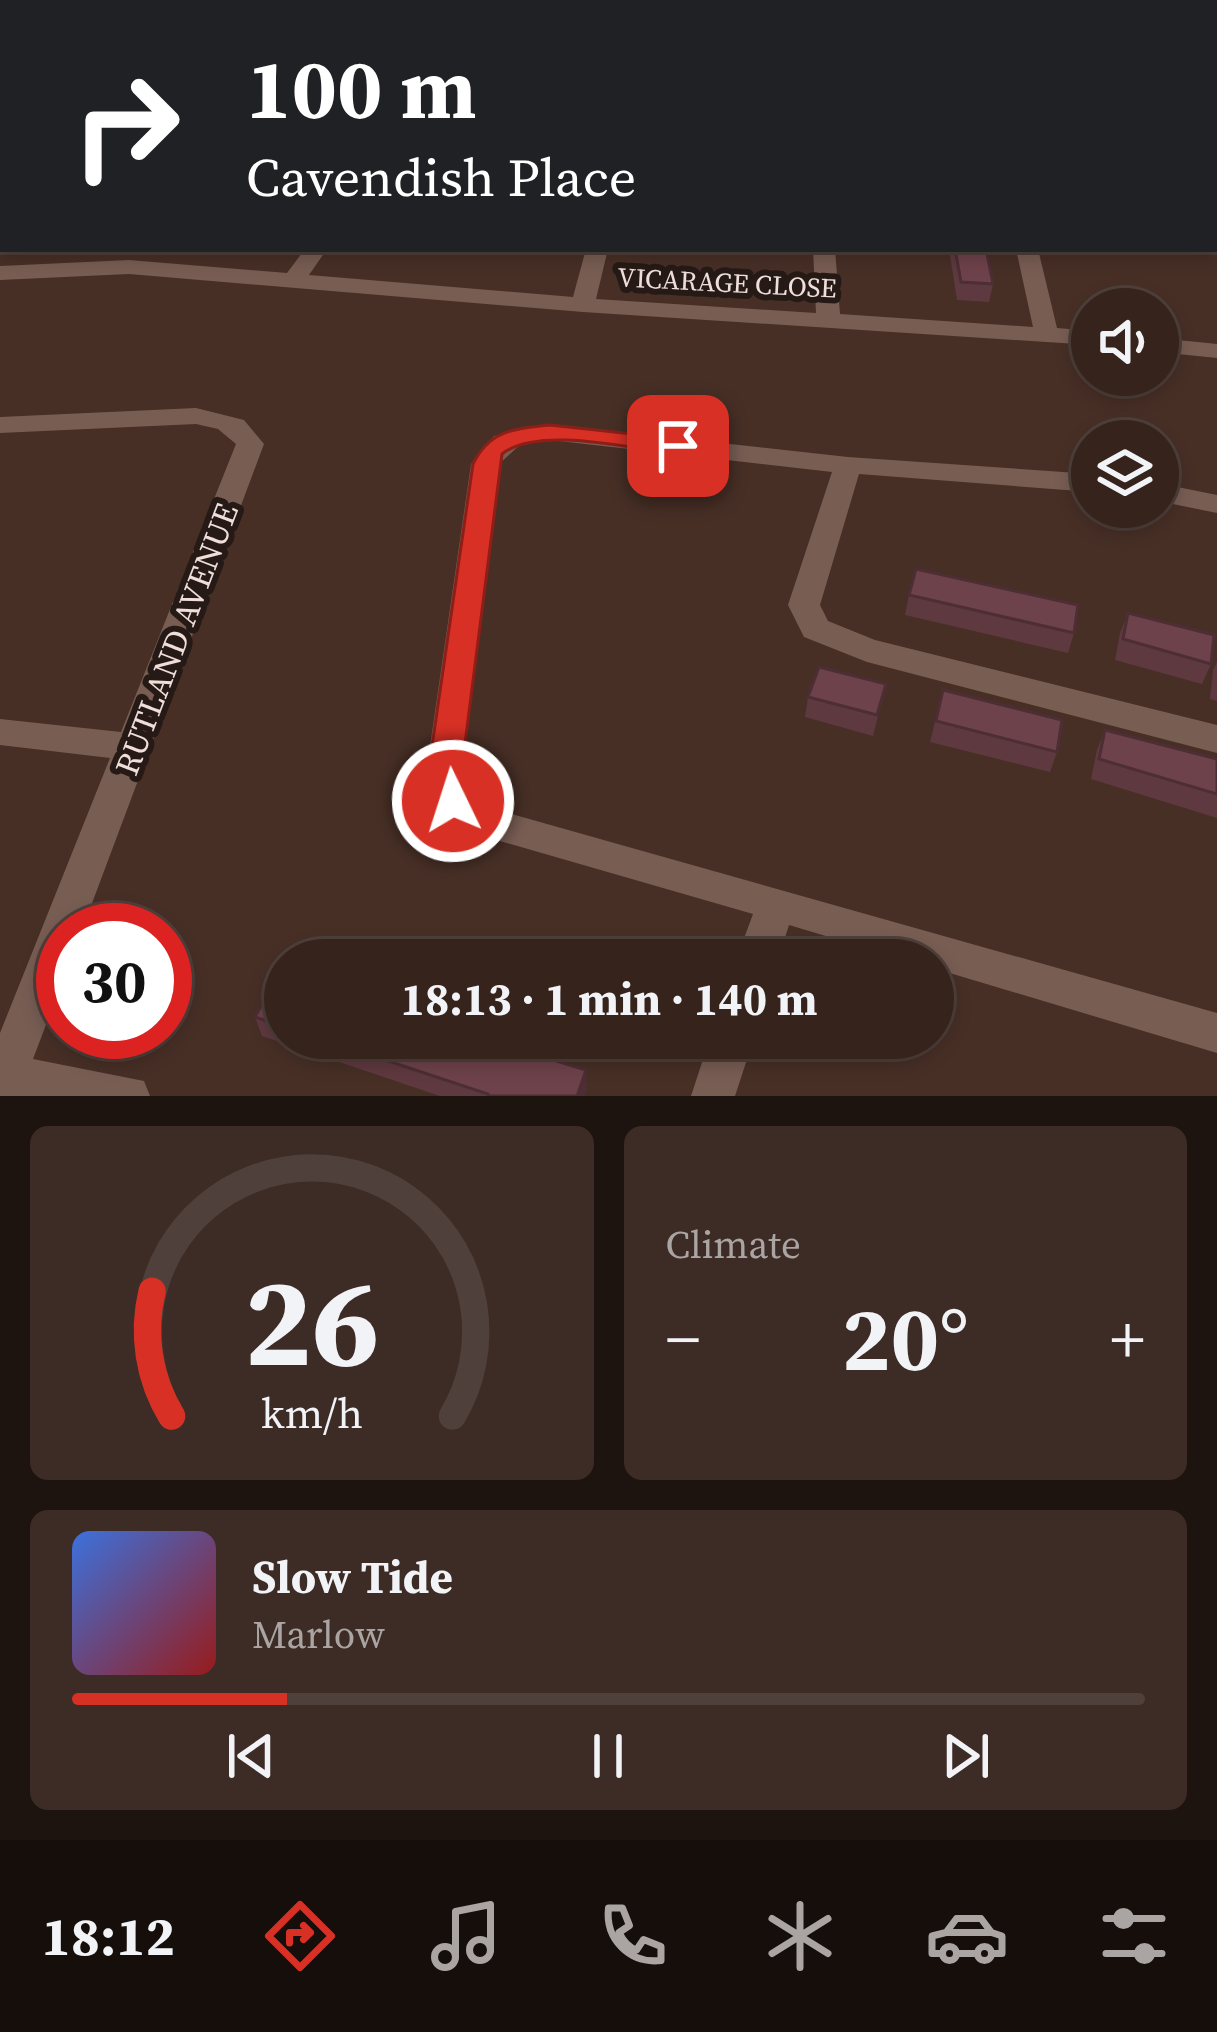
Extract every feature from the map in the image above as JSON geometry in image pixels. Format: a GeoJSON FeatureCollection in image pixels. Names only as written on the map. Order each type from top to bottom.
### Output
{"type":"FeatureCollection","features":[{"type":"Feature","properties":{"kind":"street"},"geometry":{"type":"LineString","coordinates":[[293,281],[314,252]]}},
{"type":"Feature","properties":{"kind":"street"},"geometry":{"type":"LineString","coordinates":[[583,305],[596,252]]}},
{"type":"Feature","properties":{"kind":"street"},"geometry":{"type":"LineString","coordinates":[[824,252],[827,319]]}},
{"type":"Feature","properties":{"kind":"street"},"geometry":{"type":"LineString","coordinates":[[1028,252],[1046,333]]}},
{"type":"Feature","properties":{"kind":"street","name":"VICARAGE CLOSE"},"geometry":{"type":"LineString","coordinates":[[0,274],[128,267],[583,305],[1071,336]]}},
{"type":"Feature","properties":{"kind":"street"},"geometry":{"type":"LineString","coordinates":[[1179,347],[1217,351]]}},
{"type":"Feature","properties":{"kind":"street","name":"RUTLAND AVENUE"},"geometry":{"type":"LineString","coordinates":[[0,425],[196,416],[226,421],[243,430],[250,445],[136,747],[2,1076]]}},
{"type":"Feature","properties":{"kind":"street"},"geometry":{"type":"LineString","coordinates":[[1071,481],[848,465],[550,432],[507,438],[492,450],[485,464],[446,767],[453,801],[486,822],[1217,1033]]}},
{"type":"Feature","properties":{"kind":"street"},"geometry":{"type":"LineString","coordinates":[[848,465],[804,605],[814,629],[867,650],[1217,739]]}},
{"type":"Feature","properties":{"kind":"street"},"geometry":{"type":"LineString","coordinates":[[1179,496],[1217,504]]}},
{"type":"Feature","properties":{"kind":"street"},"geometry":{"type":"LineString","coordinates":[[0,732],[136,747]]}},
{"type":"Feature","properties":{"kind":"street"},"geometry":{"type":"LineString","coordinates":[[764,939],[776,904]]}},
{"type":"Feature","properties":{"kind":"street"},"geometry":{"type":"LineString","coordinates":[[713,1096],[725,1059]]}},
{"type":"Feature","properties":{"kind":"street"},"geometry":{"type":"LineString","coordinates":[[2,1076],[128,1096]]}},
{"type":"Feature","properties":{"kind":"building"},"geometry":{"type":"Polygon","coordinates":[[[956,252],[987,252],[993,284],[961,282],[956,252]]]}},
{"type":"Feature","properties":{"kind":"building"},"geometry":{"type":"Polygon","coordinates":[[[916,569],[1078,605],[1074,633],[909,595],[916,569]]]}},
{"type":"Feature","properties":{"kind":"building"},"geometry":{"type":"Polygon","coordinates":[[[1128,613],[1214,635],[1211,664],[1123,639],[1128,613]]]}},
{"type":"Feature","properties":{"kind":"building"},"geometry":{"type":"Polygon","coordinates":[[[819,667],[886,684],[877,715],[808,697],[819,667]]]}},
{"type":"Feature","properties":{"kind":"building"},"geometry":{"type":"Polygon","coordinates":[[[943,690],[1062,720],[1057,752],[936,721],[943,690]]]}},
{"type":"Feature","properties":{"kind":"building"},"geometry":{"type":"Polygon","coordinates":[[[1105,730],[1217,759],[1217,794],[1099,759],[1105,730]]]}},
{"type":"Feature","properties":{"kind":"building"},"geometry":{"type":"Polygon","coordinates":[[[382,1059],[550,1059],[586,1070],[577,1096],[488,1094],[382,1059]]]}},
{"type":"Feature","properties":{"kind":"route"},"geometry":{"type":"LineString","coordinates":[[453,801],[446,767],[485,464],[492,450],[507,438],[550,432],[678,446]]}}]}
